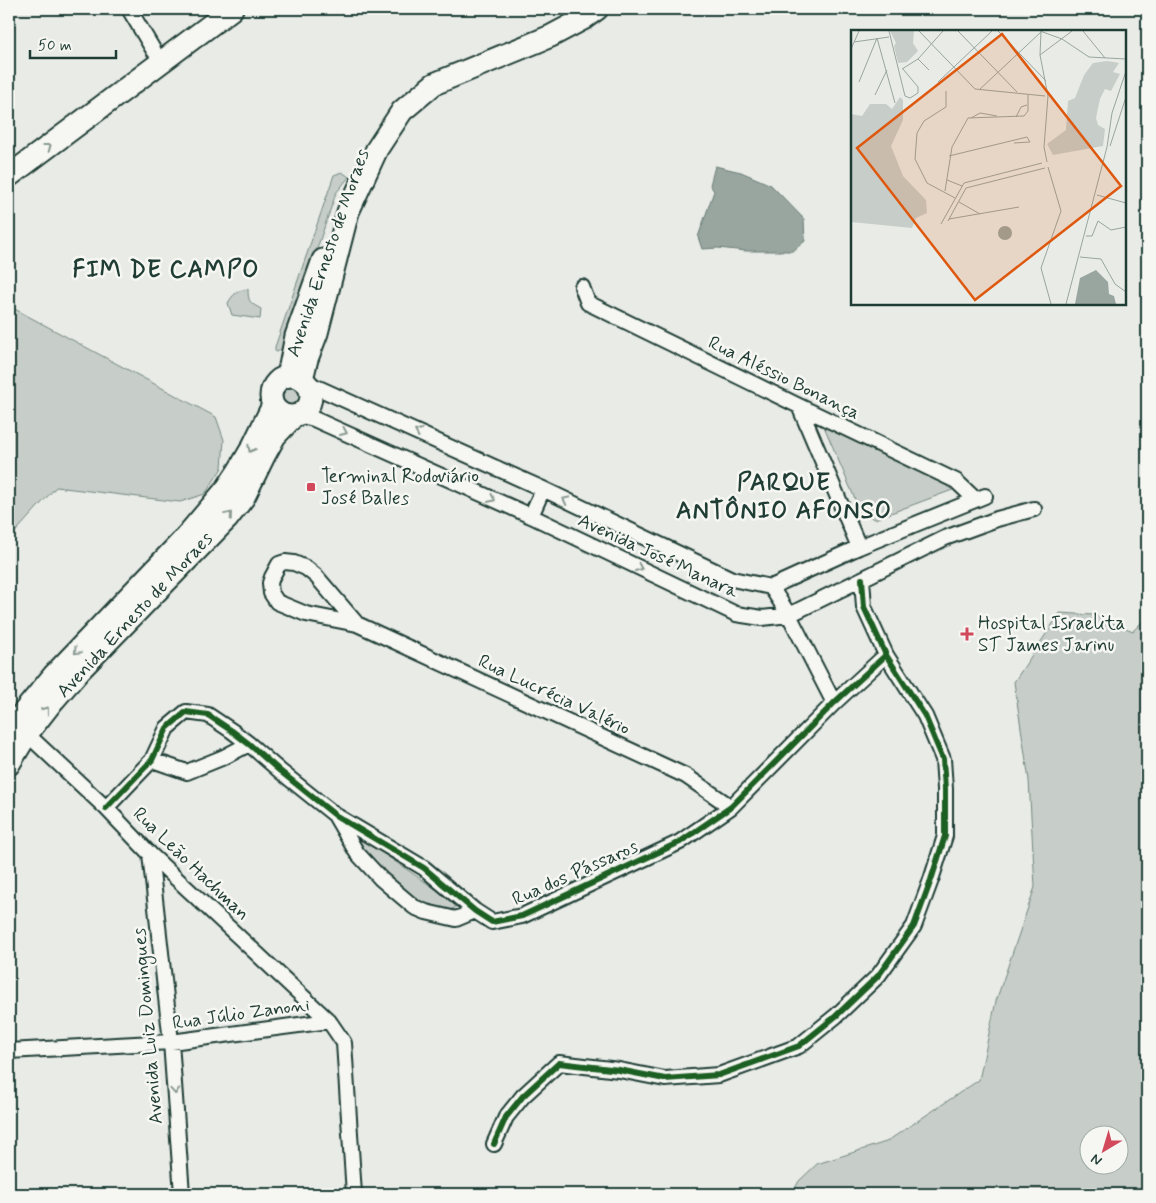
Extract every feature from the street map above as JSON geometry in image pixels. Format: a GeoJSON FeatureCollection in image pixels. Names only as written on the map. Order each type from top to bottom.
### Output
{"type":"FeatureCollection","features":[{"type":"Feature","properties":{"kind":"main road"},"geometry":{"type":"LineString","coordinates":[[9,158],[210,9]]}},
{"type":"Feature","properties":{"kind":"main road"},"geometry":{"type":"LineString","coordinates":[[9,176],[232,9]]}},
{"type":"Feature","properties":{"kind":"main road","name":"Avenida Ernesto de Moraes"},"geometry":{"type":"LineString","coordinates":[[298,379],[296,336],[364,146],[390,109],[410,88],[440,69],[541,29],[574,9]]}},
{"type":"Feature","properties":{"kind":"main road","name":"Avenida Ernesto de Moraes"},"geometry":{"type":"LineString","coordinates":[[298,379],[317,333],[348,212],[377,149],[402,111],[434,84],[551,36],[597,9]]}},
{"type":"Feature","properties":{"kind":"main road"},"geometry":{"type":"LineString","coordinates":[[298,379],[310,392],[310,403],[303,412],[296,416],[276,411],[271,400],[272,389],[278,380],[298,379]]}},
{"type":"Feature","properties":{"kind":"main road","name":"Avenida Ernesto de Moraes"},"geometry":{"type":"LineString","coordinates":[[9,764],[18,732],[54,675],[182,541],[228,488],[253,446],[272,405]]}},
{"type":"Feature","properties":{"kind":"main road","name":"Avenida Ernesto de Moraes"},"geometry":{"type":"LineString","coordinates":[[18,732],[52,702],[226,519],[244,497],[275,436],[296,416]]}},
{"type":"Feature","properties":{"kind":"street"},"geometry":{"type":"LineString","coordinates":[[129,9],[154,51]]}},
{"type":"Feature","properties":{"kind":"street","name":"Rua Aléssio Bonança"},"geometry":{"type":"LineString","coordinates":[[582,287],[588,304],[956,481],[980,497],[858,547]]}},
{"type":"Feature","properties":{"kind":"street","name":"Avenida José Manara"},"geometry":{"type":"LineString","coordinates":[[298,379],[543,489],[732,579],[771,587]]}},
{"type":"Feature","properties":{"kind":"street"},"geometry":{"type":"LineString","coordinates":[[799,406],[858,547],[771,587],[834,703]]}},
{"type":"Feature","properties":{"kind":"street","name":"Avenida José Manara"},"geometry":{"type":"LineString","coordinates":[[296,416],[314,419],[531,516],[736,614],[762,618],[788,616],[945,538],[997,519],[1034,509]]}},
{"type":"Feature","properties":{"kind":"street"},"geometry":{"type":"LineString","coordinates":[[531,516],[543,489]]}},
{"type":"Feature","properties":{"kind":"street","name":"Rua Lucrécia Valério"},"geometry":{"type":"LineString","coordinates":[[357,624],[316,576],[306,568],[294,563],[285,562],[280,564],[270,583],[271,594],[277,602],[306,614],[357,624],[686,776],[731,807]]}},
{"type":"Feature","properties":{"kind":"street"},"geometry":{"type":"LineString","coordinates":[[494,1144],[506,1117],[524,1096],[559,1063],[619,1070],[665,1079],[720,1075],[799,1046],[836,1016],[878,976],[914,926],[945,836],[943,759],[925,716],[886,654],[864,607],[862,579]]}},
{"type":"Feature","properties":{"kind":"street","name":"Rua dos Pássaros"},"geometry":{"type":"LineString","coordinates":[[106,808],[152,760],[167,728],[186,712],[208,716],[232,730],[335,815],[424,868],[475,911],[492,922],[522,916],[680,842],[731,807],[834,703],[886,654]]}},
{"type":"Feature","properties":{"kind":"street","name":"Rua Leão Hachman"},"geometry":{"type":"LineString","coordinates":[[18,732],[106,808],[150,854],[329,1021],[344,1042],[354,1194]]}},
{"type":"Feature","properties":{"kind":"street"},"geometry":{"type":"LineString","coordinates":[[152,760],[187,772],[224,757],[249,744]]}},
{"type":"Feature","properties":{"kind":"street","name":"Rua dos Pássaros"},"geometry":{"type":"LineString","coordinates":[[335,815],[357,853],[381,879],[414,906],[426,912],[456,919],[475,911]]}},
{"type":"Feature","properties":{"kind":"street","name":"Avenida Luiz Domingues"},"geometry":{"type":"LineString","coordinates":[[150,854],[171,1042],[182,1194]]}},
{"type":"Feature","properties":{"kind":"street","name":"Rua Júlio Zanoni"},"geometry":{"type":"LineString","coordinates":[[9,1051],[171,1042],[329,1021]]}},
{"type":"Feature","properties":{"kind":"shaded area"},"geometry":{"type":"Polygon","coordinates":[[[715,166],[741,172],[771,185],[804,219],[805,241],[793,251],[702,249],[698,237],[714,191],[710,185],[715,166]]]}},
{"type":"Feature","properties":{"kind":"shaded area"},"geometry":{"type":"Polygon","coordinates":[[[342,172],[349,177],[336,193],[283,348],[277,352],[275,347],[334,175],[342,172]]]}},
{"type":"Feature","properties":{"kind":"shaded area"},"geometry":{"type":"Polygon","coordinates":[[[248,289],[250,302],[261,309],[260,319],[232,315],[228,303],[239,291],[248,289]]]}},
{"type":"Feature","properties":{"kind":"shaded area"},"geometry":{"type":"Polygon","coordinates":[[[9,306],[216,417],[224,440],[222,468],[205,494],[180,502],[56,487],[9,539],[9,306]]]}},
{"type":"Feature","properties":{"kind":"shaded area"},"geometry":{"type":"Polygon","coordinates":[[[288,388],[296,388],[301,393],[299,404],[288,406],[283,401],[283,393],[288,388]]]}},
{"type":"Feature","properties":{"kind":"shaded area"},"geometry":{"type":"Polygon","coordinates":[[[823,424],[952,479],[955,489],[875,519],[861,513],[823,424]]]}},
{"type":"Feature","properties":{"kind":"shaded area"},"geometry":{"type":"Polygon","coordinates":[[[1060,613],[1093,615],[1133,631],[1147,617],[1147,1194],[792,1194],[799,1181],[817,1164],[886,1142],[979,1080],[996,1001],[1035,887],[1029,780],[1014,682],[1060,613]]]}},
{"type":"Feature","properties":{"kind":"shaded area"},"geometry":{"type":"Polygon","coordinates":[[[362,839],[434,888],[461,903],[450,911],[421,904],[404,893],[357,845],[362,839]]]}},
{"type":"Feature","properties":{"kind":"cycle path"},"geometry":{"type":"LineString","coordinates":[[494,1144],[506,1117],[523,1096],[559,1063],[619,1070],[665,1079],[719,1075],[799,1046],[836,1016],[878,976],[914,926],[945,836],[943,759],[925,716],[886,655],[864,607],[862,579]]}},
{"type":"Feature","properties":{"kind":"cycle path"},"geometry":{"type":"LineString","coordinates":[[106,808],[152,760],[167,728],[186,712],[208,715],[249,744],[335,815],[424,868],[475,911],[492,922],[522,916],[680,842],[731,807],[834,703],[886,655]]}},
{"type":"Feature","properties":{"kind":"place","name":"Terminal Rodoviário José Balles"},"geometry":{"type":"Point","coordinates":[311,487]}},
{"type":"Feature","properties":{"kind":"place","name":"Hospital Israelita ST James Jarinu"},"geometry":{"type":"Point","coordinates":[967,634]}},
{"type":"Feature","properties":{"kind":"district","name":"FIM DE CAMPO"},"geometry":{"type":"Point","coordinates":[166,270]}},
{"type":"Feature","properties":{"kind":"district","name":"PARQUE ANTÔNIO AFONSO"},"geometry":{"type":"Point","coordinates":[784,497]}}]}
